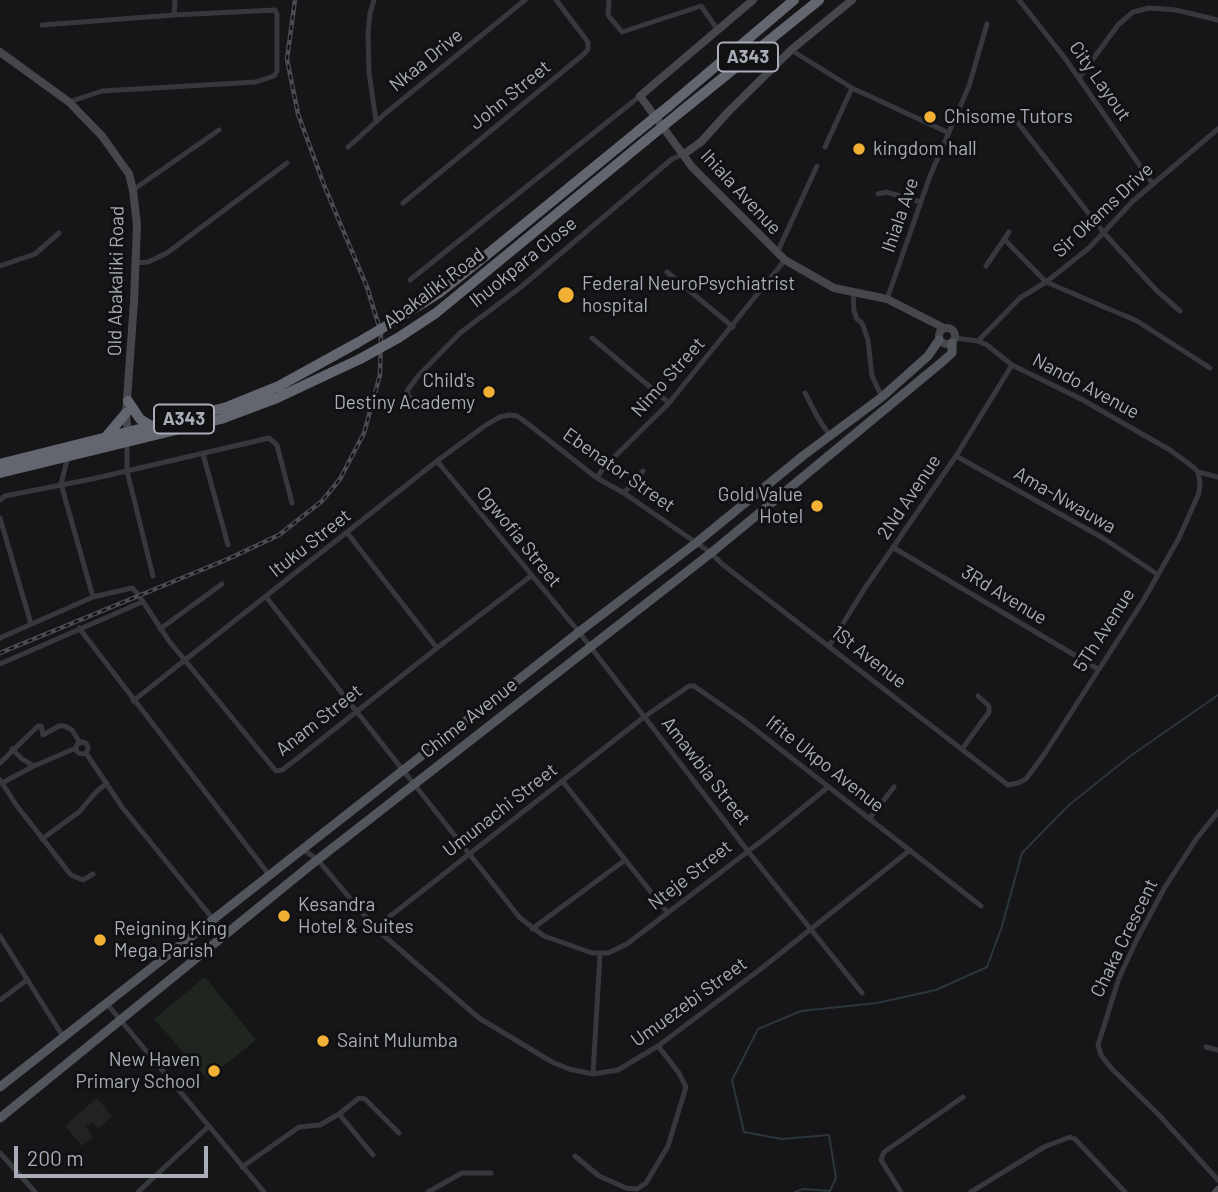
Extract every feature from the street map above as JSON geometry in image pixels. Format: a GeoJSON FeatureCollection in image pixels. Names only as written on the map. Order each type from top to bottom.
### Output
{"type":"FeatureCollection","features":[{"type":"Feature","properties":{"kind":"highway","name":"Abakaliki Road"},"geometry":{"type":"LineString","coordinates":[[0,464],[103,439],[128,438],[153,427],[252,398],[357,343],[439,293],[669,106],[794,0]]}},
{"type":"Feature","properties":{"kind":"highway","name":"Abakaliki Road"},"geometry":{"type":"LineString","coordinates":[[0,472],[128,438],[237,414],[360,359],[397,338],[436,313],[818,0]]}},
{"type":"Feature","properties":{"kind":"highway"},"geometry":{"type":"LineString","coordinates":[[128,401],[140,419],[153,427]]}},
{"type":"Feature","properties":{"kind":"highway"},"geometry":{"type":"LineString","coordinates":[[103,439],[126,413]]}},
{"type":"Feature","properties":{"kind":"main road"},"geometry":{"type":"LineString","coordinates":[[684,154],[640,96],[753,0]]}},
{"type":"Feature","properties":{"kind":"main road","name":"Ihiala Avenue"},"geometry":{"type":"LineString","coordinates":[[852,0],[792,50],[701,142],[684,154],[692,167],[785,260],[815,279],[853,293],[887,299],[951,329],[954,341]]}},
{"type":"Feature","properties":{"kind":"main road","name":"Old Abakaliki Road"},"geometry":{"type":"LineString","coordinates":[[0,52],[69,102],[114,150],[129,174],[136,225],[136,263],[126,413],[128,438]]}},
{"type":"Feature","properties":{"kind":"main road"},"geometry":{"type":"LineString","coordinates":[[921,315],[946,345],[954,341]]}},
{"type":"Feature","properties":{"kind":"main road"},"geometry":{"type":"LineString","coordinates":[[939,338],[944,328]]}},
{"type":"Feature","properties":{"kind":"main road","name":"Chime Avenue"},"geometry":{"type":"LineString","coordinates":[[0,1087],[882,397],[928,356],[939,338]]}},
{"type":"Feature","properties":{"kind":"main road","name":"Chime Avenue"},"geometry":{"type":"LineString","coordinates":[[0,1118],[318,860],[711,553],[942,362],[952,353],[954,341]]}},
{"type":"Feature","properties":{"kind":"street"},"geometry":{"type":"LineString","coordinates":[[174,15],[175,0]]}},
{"type":"Feature","properties":{"kind":"street"},"geometry":{"type":"LineString","coordinates":[[374,0],[370,13],[368,46],[376,121]]}},
{"type":"Feature","properties":{"kind":"street","name":"Nkaa Drive"},"geometry":{"type":"LineString","coordinates":[[348,147],[376,121],[525,0]]}},
{"type":"Feature","properties":{"kind":"street","name":"John Street"},"geometry":{"type":"LineString","coordinates":[[403,203],[588,49],[588,42],[556,0]]}},
{"type":"Feature","properties":{"kind":"street"},"geometry":{"type":"LineString","coordinates":[[609,0],[608,15],[622,32],[701,6],[718,30]]}},
{"type":"Feature","properties":{"kind":"street","name":"City Layout"},"geometry":{"type":"LineString","coordinates":[[1019,0],[1079,78],[1152,183]]}},
{"type":"Feature","properties":{"kind":"street"},"geometry":{"type":"LineString","coordinates":[[1079,78],[1118,25],[1133,12],[1149,8],[1176,10],[1218,20]]}},
{"type":"Feature","properties":{"kind":"street"},"geometry":{"type":"LineString","coordinates":[[42,24],[275,10],[277,14],[276,74],[272,78],[256,82],[95,92],[69,102]]}},
{"type":"Feature","properties":{"kind":"street","name":"Ihiala Ave"},"geometry":{"type":"LineString","coordinates":[[887,299],[921,202],[969,86],[987,24]]}},
{"type":"Feature","properties":{"kind":"street"},"geometry":{"type":"LineString","coordinates":[[792,50],[852,88],[949,132]]}},
{"type":"Feature","properties":{"kind":"street"},"geometry":{"type":"LineString","coordinates":[[825,147],[852,88]]}},
{"type":"Feature","properties":{"kind":"street"},"geometry":{"type":"LineString","coordinates":[[410,280],[640,96]]}},
{"type":"Feature","properties":{"kind":"street"},"geometry":{"type":"LineString","coordinates":[[1018,123],[1104,233],[1156,290],[1180,311]]}},
{"type":"Feature","properties":{"kind":"street","name":"Sir Okams Drive"},"geometry":{"type":"LineString","coordinates":[[978,341],[1020,298],[1046,282],[1104,233],[1152,183],[1218,129]]}},
{"type":"Feature","properties":{"kind":"street"},"geometry":{"type":"LineString","coordinates":[[133,190],[219,130]]}},
{"type":"Feature","properties":{"kind":"street","name":"Ihuokpara Close"},"geometry":{"type":"LineString","coordinates":[[420,407],[407,391],[460,332],[521,287],[672,159],[684,154]]}},
{"type":"Feature","properties":{"kind":"street"},"geometry":{"type":"LineString","coordinates":[[136,263],[148,262],[167,253],[287,163]]}},
{"type":"Feature","properties":{"kind":"street"},"geometry":{"type":"LineString","coordinates":[[777,253],[817,166]]}},
{"type":"Feature","properties":{"kind":"street"},"geometry":{"type":"LineString","coordinates":[[878,194],[886,192],[921,202]]}},
{"type":"Feature","properties":{"kind":"street"},"geometry":{"type":"LineString","coordinates":[[0,266],[36,254],[59,233]]}},
{"type":"Feature","properties":{"kind":"street"},"geometry":{"type":"LineString","coordinates":[[986,266],[1009,233]]}},
{"type":"Feature","properties":{"kind":"street"},"geometry":{"type":"LineString","coordinates":[[1004,239],[1046,282],[1137,321],[1210,368]]}},
{"type":"Feature","properties":{"kind":"street","name":"Nimo Street"},"geometry":{"type":"LineString","coordinates":[[597,478],[604,467],[669,403],[785,260]]}},
{"type":"Feature","properties":{"kind":"street"},"geometry":{"type":"LineString","coordinates":[[667,272],[733,327]]}},
{"type":"Feature","properties":{"kind":"street"},"geometry":{"type":"LineString","coordinates":[[853,293],[854,311],[862,323],[867,340],[872,376],[882,397]]}},
{"type":"Feature","properties":{"kind":"street"},"geometry":{"type":"LineString","coordinates":[[592,338],[669,403]]}},
{"type":"Feature","properties":{"kind":"street","name":"Nando Avenue"},"geometry":{"type":"LineString","coordinates":[[954,341],[978,341],[987,345],[1012,365],[1082,399],[1187,461],[1198,472]]}},
{"type":"Feature","properties":{"kind":"street","name":"2Nd Avenue"},"geometry":{"type":"LineString","coordinates":[[829,646],[865,588],[956,456],[1012,365]]}},
{"type":"Feature","properties":{"kind":"street"},"geometry":{"type":"LineString","coordinates":[[805,393],[817,418],[830,436]]}},
{"type":"Feature","properties":{"kind":"street","name":"Ebenator Street"},"geometry":{"type":"LineString","coordinates":[[509,415],[523,420],[597,478],[624,493],[711,553]]}},
{"type":"Feature","properties":{"kind":"street","name":"Ituku Street"},"geometry":{"type":"LineString","coordinates":[[133,701],[348,534],[437,461],[493,421],[509,415]]}},
{"type":"Feature","properties":{"kind":"street"},"geometry":{"type":"LineString","coordinates":[[128,438],[127,471],[153,576]]}},
{"type":"Feature","properties":{"kind":"street"},"geometry":{"type":"LineString","coordinates":[[0,499],[272,438],[292,503]]}},
{"type":"Feature","properties":{"kind":"street"},"geometry":{"type":"LineString","coordinates":[[202,454],[228,545]]}},
{"type":"Feature","properties":{"kind":"street"},"geometry":{"type":"LineString","coordinates":[[0,638],[93,597],[61,484],[68,456]]}},
{"type":"Feature","properties":{"kind":"street","name":"Ama-Nwauwa"},"geometry":{"type":"LineString","coordinates":[[956,456],[1103,538],[1157,574]]}},
{"type":"Feature","properties":{"kind":"street","name":"Ogwofia Street"},"geometry":{"type":"LineString","coordinates":[[437,461],[579,632]]}},
{"type":"Feature","properties":{"kind":"street"},"geometry":{"type":"LineString","coordinates":[[624,493],[643,471]]}},
{"type":"Feature","properties":{"kind":"street"},"geometry":{"type":"LineString","coordinates":[[1198,472],[1218,477]]}},
{"type":"Feature","properties":{"kind":"street","name":"5Th Avenue"},"geometry":{"type":"LineString","coordinates":[[1008,785],[1026,779],[1143,601],[1194,506],[1200,484],[1198,472]]}},
{"type":"Feature","properties":{"kind":"street"},"geometry":{"type":"LineString","coordinates":[[0,518],[31,624]]}},
{"type":"Feature","properties":{"kind":"street"},"geometry":{"type":"LineString","coordinates":[[348,534],[437,648]]}},
{"type":"Feature","properties":{"kind":"street","name":"3Rd Avenue"},"geometry":{"type":"LineString","coordinates":[[894,548],[1098,669]]}},
{"type":"Feature","properties":{"kind":"street","name":"1St Avenue"},"geometry":{"type":"LineString","coordinates":[[711,553],[1008,785]]}},
{"type":"Feature","properties":{"kind":"street","name":"Anam Street"},"geometry":{"type":"LineString","coordinates":[[93,597],[132,589],[160,629],[276,771],[282,770],[298,758],[531,576]]}},
{"type":"Feature","properties":{"kind":"street"},"geometry":{"type":"LineString","coordinates":[[160,629],[222,584]]}},
{"type":"Feature","properties":{"kind":"street"},"geometry":{"type":"LineString","coordinates":[[266,597],[469,854],[532,929],[544,936],[600,955],[593,1074],[552,1062],[479,1018],[375,928],[318,860],[304,850]]}},
{"type":"Feature","properties":{"kind":"street"},"geometry":{"type":"LineString","coordinates":[[0,664],[142,601]]}},
{"type":"Feature","properties":{"kind":"street"},"geometry":{"type":"LineString","coordinates":[[79,628],[270,876]]}},
{"type":"Feature","properties":{"kind":"street","name":"Amawbia Street"},"geometry":{"type":"LineString","coordinates":[[579,632],[747,850],[862,993]]}},
{"type":"Feature","properties":{"kind":"street","name":"Ifite Ukpo Avenue"},"geometry":{"type":"LineString","coordinates":[[644,717],[684,688],[694,686],[743,720],[981,906]]}},
{"type":"Feature","properties":{"kind":"street"},"geometry":{"type":"LineString","coordinates":[[962,749],[989,712],[989,706],[978,696]]}},
{"type":"Feature","properties":{"kind":"street","name":"Umunachi Street"},"geometry":{"type":"LineString","coordinates":[[375,928],[644,717]]}},
{"type":"Feature","properties":{"kind":"street"},"geometry":{"type":"LineString","coordinates":[[0,763],[12,749],[41,726],[43,735],[59,726],[72,730],[79,754],[86,753]]}},
{"type":"Feature","properties":{"kind":"street"},"geometry":{"type":"LineString","coordinates":[[93,874],[88,879],[75,879],[1,782],[78,745],[87,744],[86,753],[115,798],[213,919]]}},
{"type":"Feature","properties":{"kind":"street"},"geometry":{"type":"LineString","coordinates":[[12,749],[34,766]]}},
{"type":"Feature","properties":{"kind":"street"},"geometry":{"type":"LineString","coordinates":[[563,782],[667,912]]}},
{"type":"Feature","properties":{"kind":"street"},"geometry":{"type":"LineString","coordinates":[[42,839],[79,812],[107,783]]}},
{"type":"Feature","properties":{"kind":"street","name":"Nteje Street"},"geometry":{"type":"LineString","coordinates":[[600,955],[627,944],[828,787]]}},
{"type":"Feature","properties":{"kind":"street"},"geometry":{"type":"LineString","coordinates":[[869,819],[894,788]]}},
{"type":"Feature","properties":{"kind":"street","name":"Chaka Crescent"},"geometry":{"type":"LineString","coordinates":[[1218,812],[1197,838],[1165,887],[1136,941],[1119,978],[1098,1045],[1101,1055],[1112,1069],[1159,1115],[1218,1180]]}},
{"type":"Feature","properties":{"kind":"street","name":"Umuezebi Street"},"geometry":{"type":"LineString","coordinates":[[593,1074],[618,1070],[658,1046],[762,968],[910,850]]}},
{"type":"Feature","properties":{"kind":"street"},"geometry":{"type":"LineString","coordinates":[[532,929],[625,860]]}},
{"type":"Feature","properties":{"kind":"street"},"geometry":{"type":"LineString","coordinates":[[0,936],[64,1038]]}},
{"type":"Feature","properties":{"kind":"street"},"geometry":{"type":"LineString","coordinates":[[0,1000],[27,980]]}},
{"type":"Feature","properties":{"kind":"street"},"geometry":{"type":"LineString","coordinates":[[107,1004],[264,1192]]}},
{"type":"Feature","properties":{"kind":"street"},"geometry":{"type":"LineString","coordinates":[[575,1156],[605,1180],[626,1188],[636,1189],[646,1183],[668,1146],[686,1087],[679,1073],[658,1046]]}},
{"type":"Feature","properties":{"kind":"street"},"geometry":{"type":"LineString","coordinates":[[1206,1047],[1218,1050]]}},
{"type":"Feature","properties":{"kind":"street"},"geometry":{"type":"LineString","coordinates":[[242,1167],[299,1127],[320,1125],[363,1097],[399,1133]]}},
{"type":"Feature","properties":{"kind":"street"},"geometry":{"type":"LineString","coordinates":[[901,1192],[881,1160],[884,1152],[964,1097]]}},
{"type":"Feature","properties":{"kind":"street"},"geometry":{"type":"LineString","coordinates":[[339,1114],[373,1155]]}},
{"type":"Feature","properties":{"kind":"street"},"geometry":{"type":"LineString","coordinates":[[138,1192],[209,1126]]}},
{"type":"Feature","properties":{"kind":"street"},"geometry":{"type":"LineString","coordinates":[[971,1192],[1044,1147],[1070,1138],[1075,1139],[1125,1192]]}},
{"type":"Feature","properties":{"kind":"street"},"geometry":{"type":"LineString","coordinates":[[0,1153],[35,1192]]}},
{"type":"Feature","properties":{"kind":"street"},"geometry":{"type":"LineString","coordinates":[[428,1192],[462,1173],[491,1173]]}},
{"type":"Feature","properties":{"kind":"shaded area"},"geometry":{"type":"Polygon","coordinates":[[[205,977],[256,1040],[207,1079],[154,1019],[205,977]]]}},
{"type":"Feature","properties":{"kind":"shaded area"},"geometry":{"type":"Polygon","coordinates":[[[97,1098],[112,1116],[98,1129],[92,1122],[86,1127],[93,1137],[82,1146],[65,1126],[97,1098]]]}},
{"type":"Feature","properties":{"kind":"waterway"},"geometry":{"type":"LineString","coordinates":[[795,1192],[803,1189],[830,1191],[836,1178],[829,1135],[782,1139],[744,1132],[732,1080],[758,1029],[801,1011],[877,1003],[936,990],[987,967],[1002,926],[1022,853],[1069,805],[1129,757],[1218,695]]}},
{"type":"Feature","properties":{"kind":"railway"},"geometry":{"type":"LineString","coordinates":[[0,653],[228,559],[279,535],[322,501],[340,479],[364,433],[380,375],[381,333],[367,287],[324,185],[298,114],[287,59],[295,0]]}},
{"type":"Feature","properties":{"kind":"place","name":"Chisome Tutors"},"geometry":{"type":"Point","coordinates":[930,117]}},
{"type":"Feature","properties":{"kind":"place","name":"kingdom hall"},"geometry":{"type":"Point","coordinates":[859,149]}},
{"type":"Feature","properties":{"kind":"place","name":"Federal NeuroPsychiatrist hospital"},"geometry":{"type":"Point","coordinates":[566,295]}},
{"type":"Feature","properties":{"kind":"place","name":"Child's Destiny Academy"},"geometry":{"type":"Point","coordinates":[489,392]}},
{"type":"Feature","properties":{"kind":"place","name":"Gold Value Hotel"},"geometry":{"type":"Point","coordinates":[817,506]}},
{"type":"Feature","properties":{"kind":"place","name":"Kesandra Hotel & Suites"},"geometry":{"type":"Point","coordinates":[284,916]}},
{"type":"Feature","properties":{"kind":"place","name":"Reigning King Mega Parish"},"geometry":{"type":"Point","coordinates":[100,940]}},
{"type":"Feature","properties":{"kind":"place","name":"Saint Mulumba"},"geometry":{"type":"Point","coordinates":[323,1041]}},
{"type":"Feature","properties":{"kind":"place","name":"New Haven Primary School"},"geometry":{"type":"Point","coordinates":[214,1071]}}]}
